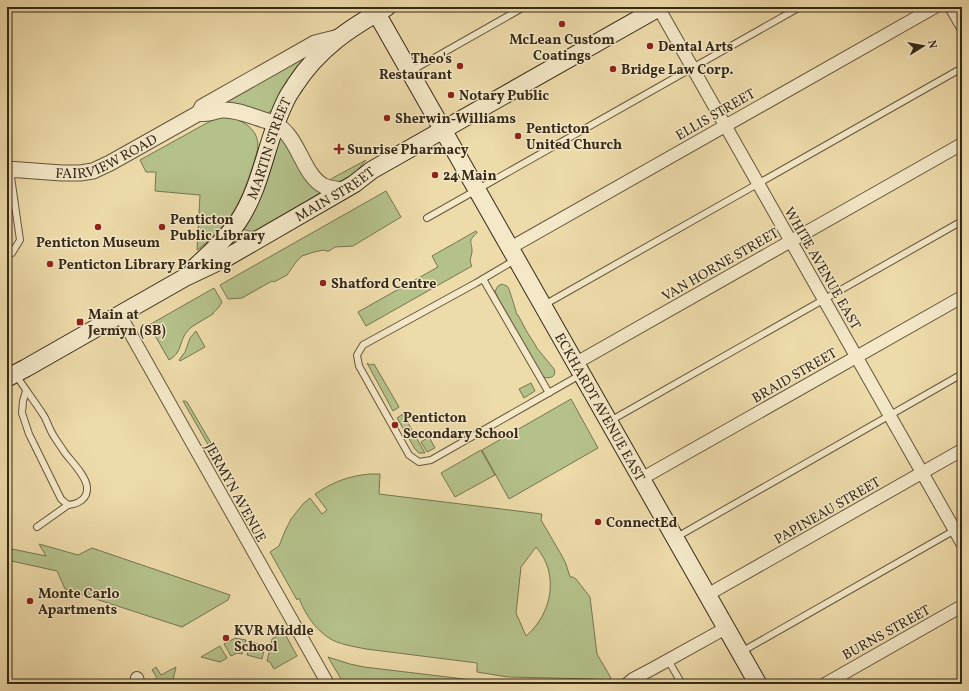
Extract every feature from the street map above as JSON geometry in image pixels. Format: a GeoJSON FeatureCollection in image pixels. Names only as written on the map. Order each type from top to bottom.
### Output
{"type":"FeatureCollection","features":[{"type":"Feature","properties":{"kind":"main road","name":"MAIN STREET"},"geometry":{"type":"LineString","coordinates":[[11,376],[184,278],[226,258],[354,184],[372,170],[659,7]]}},
{"type":"Feature","properties":{"kind":"main road","name":"ECKHARDT AVENUE EAST"},"geometry":{"type":"LineString","coordinates":[[379,9],[410,72],[758,684]]}},
{"type":"Feature","properties":{"kind":"main road","name":"MARTIN STREET"},"geometry":{"type":"LineString","coordinates":[[184,278],[218,246],[238,222],[253,193],[276,124],[286,100],[303,74],[318,55],[339,37],[379,9]]}},
{"type":"Feature","properties":{"kind":"street","name":"WHITE AVENUE EAST"},"geometry":{"type":"LineString","coordinates":[[659,7],[889,416],[922,473],[958,529],[962,543]]}},
{"type":"Feature","properties":{"kind":"street","name":"ELLIS STREET"},"geometry":{"type":"LineString","coordinates":[[514,254],[725,126],[935,7]]}},
{"type":"Feature","properties":{"kind":"street"},"geometry":{"type":"LineString","coordinates":[[951,7],[962,26]]}},
{"type":"Feature","properties":{"kind":"street","name":"MARTIN STREET"},"geometry":{"type":"LineString","coordinates":[[199,113],[202,107],[315,42],[339,37]]}},
{"type":"Feature","properties":{"kind":"street"},"geometry":{"type":"LineString","coordinates":[[199,113],[206,114],[222,110],[233,110],[276,124],[289,135],[312,176],[324,186],[344,190]]}},
{"type":"Feature","properties":{"kind":"street","name":"FAIRVIEW ROAD"},"geometry":{"type":"LineString","coordinates":[[8,169],[62,173],[93,171],[199,113]]}},
{"type":"Feature","properties":{"kind":"street","name":"VAN HORNE STREET"},"geometry":{"type":"LineString","coordinates":[[579,369],[791,241],[962,144]]}},
{"type":"Feature","properties":{"kind":"street","name":"BRAID STREET"},"geometry":{"type":"LineString","coordinates":[[641,479],[962,297]]}},
{"type":"Feature","properties":{"kind":"street","name":"JERMYN AVENUE"},"geometry":{"type":"LineString","coordinates":[[120,315],[328,684]]}},
{"type":"Feature","properties":{"kind":"street","name":"PAPINEAU STREET"},"geometry":{"type":"LineString","coordinates":[[707,595],[962,450]]}},
{"type":"Feature","properties":{"kind":"street","name":"BURNS STREET"},"geometry":{"type":"LineString","coordinates":[[825,684],[962,606]]}},
{"type":"Feature","properties":{"kind":"street"},"geometry":{"type":"LineString","coordinates":[[627,684],[633,679],[726,628]]}},
{"type":"Feature","properties":{"kind":"lane"},"geometry":{"type":"LineString","coordinates":[[410,72],[524,7]]}},
{"type":"Feature","properties":{"kind":"lane"},"geometry":{"type":"LineString","coordinates":[[427,218],[800,7]]}},
{"type":"Feature","properties":{"kind":"lane"},"geometry":{"type":"LineString","coordinates":[[543,306],[962,68]]}},
{"type":"Feature","properties":{"kind":"lane"},"geometry":{"type":"LineString","coordinates":[[7,254],[12,253],[20,240],[8,169]]}},
{"type":"Feature","properties":{"kind":"lane"},"geometry":{"type":"LineString","coordinates":[[609,422],[962,221]]}},
{"type":"Feature","properties":{"kind":"lane"},"geometry":{"type":"LineString","coordinates":[[514,254],[483,279],[363,346],[357,355],[359,366],[409,455],[419,462],[431,460],[549,393],[579,369]]}},
{"type":"Feature","properties":{"kind":"lane"},"geometry":{"type":"LineString","coordinates":[[483,279],[549,393]]}},
{"type":"Feature","properties":{"kind":"lane"},"geometry":{"type":"LineString","coordinates":[[675,538],[962,374]]}},
{"type":"Feature","properties":{"kind":"lane"},"geometry":{"type":"LineString","coordinates":[[11,376],[26,391],[45,417],[54,436],[78,468],[87,484],[88,492],[85,498],[75,504],[68,505],[37,527]]}},
{"type":"Feature","properties":{"kind":"lane"},"geometry":{"type":"LineString","coordinates":[[26,391],[22,413],[29,434],[61,499],[68,505]]}},
{"type":"Feature","properties":{"kind":"lane"},"geometry":{"type":"LineString","coordinates":[[740,653],[958,529]]}},
{"type":"Feature","properties":{"kind":"lane"},"geometry":{"type":"LineString","coordinates":[[668,660],[682,684]]}},
{"type":"Feature","properties":{"kind":"lane"},"geometry":{"type":"LineString","coordinates":[[955,684],[962,680]]}},
{"type":"Feature","properties":{"kind":"green space"},"geometry":{"type":"Polygon","coordinates":[[[311,51],[272,111],[267,113],[215,104],[311,51]]]}},
{"type":"Feature","properties":{"kind":"green space"},"geometry":{"type":"Polygon","coordinates":[[[219,117],[238,120],[249,127],[256,137],[258,149],[246,186],[232,214],[210,240],[197,250],[200,195],[155,191],[156,172],[146,172],[140,160],[219,117]]]}},
{"type":"Feature","properties":{"kind":"green space"},"geometry":{"type":"Polygon","coordinates":[[[279,133],[322,192],[261,229],[249,231],[242,228],[279,133]]]}},
{"type":"Feature","properties":{"kind":"green space"},"geometry":{"type":"Polygon","coordinates":[[[366,160],[351,178],[344,182],[330,183],[331,179],[366,160]]]}},
{"type":"Feature","properties":{"kind":"green space"},"geometry":{"type":"Polygon","coordinates":[[[386,191],[401,217],[353,246],[335,247],[329,251],[324,250],[302,256],[287,275],[274,282],[272,281],[242,298],[228,299],[220,285],[386,191]]]}},
{"type":"Feature","properties":{"kind":"green space"},"geometry":{"type":"Polygon","coordinates":[[[476,231],[477,233],[472,238],[471,242],[472,251],[470,262],[472,266],[366,326],[358,312],[438,267],[432,256],[476,231]]]}},
{"type":"Feature","properties":{"kind":"green space"},"geometry":{"type":"Polygon","coordinates":[[[502,284],[508,287],[517,315],[536,347],[554,369],[554,376],[548,378],[543,377],[498,298],[495,291],[498,286],[502,284]]]}},
{"type":"Feature","properties":{"kind":"green space"},"geometry":{"type":"Polygon","coordinates":[[[214,288],[222,302],[213,314],[193,326],[188,331],[184,336],[178,352],[169,360],[149,325],[214,288]]]}},
{"type":"Feature","properties":{"kind":"green space"},"geometry":{"type":"Polygon","coordinates":[[[196,331],[205,347],[180,361],[179,360],[185,352],[190,338],[196,331]]]}},
{"type":"Feature","properties":{"kind":"green space"},"geometry":{"type":"Polygon","coordinates":[[[367,363],[370,365],[374,364],[399,407],[393,411],[367,363]]]}},
{"type":"Feature","properties":{"kind":"green space"},"geometry":{"type":"Polygon","coordinates":[[[531,383],[535,391],[524,398],[519,389],[531,383]]]}},
{"type":"Feature","properties":{"kind":"green space"},"geometry":{"type":"Polygon","coordinates":[[[571,399],[598,448],[509,499],[482,450],[571,399]]]}},
{"type":"Feature","properties":{"kind":"green space"},"geometry":{"type":"Polygon","coordinates":[[[183,401],[187,402],[211,443],[210,448],[183,401]]]}},
{"type":"Feature","properties":{"kind":"green space"},"geometry":{"type":"Polygon","coordinates":[[[403,414],[425,453],[419,453],[415,449],[397,418],[403,414]]]}},
{"type":"Feature","properties":{"kind":"green space"},"geometry":{"type":"Polygon","coordinates":[[[429,437],[435,448],[427,452],[421,442],[429,437]]]}},
{"type":"Feature","properties":{"kind":"green space"},"geometry":{"type":"Polygon","coordinates":[[[481,450],[495,475],[455,497],[441,473],[481,450]]]}},
{"type":"Feature","properties":{"kind":"green space"},"geometry":{"type":"Polygon","coordinates":[[[370,474],[380,474],[379,494],[542,514],[541,520],[562,556],[570,577],[576,579],[590,597],[597,654],[611,678],[602,684],[597,684],[594,679],[508,677],[477,672],[477,663],[366,649],[332,640],[319,630],[304,610],[299,598],[297,600],[270,552],[279,546],[291,519],[310,498],[322,514],[327,510],[315,494],[341,480],[370,474]],[[536,547],[521,567],[516,613],[526,636],[542,617],[550,593],[548,569],[544,558],[536,547]]]}},
{"type":"Feature","properties":{"kind":"green space"},"geometry":{"type":"Polygon","coordinates":[[[39,544],[78,555],[92,548],[230,595],[228,600],[182,627],[65,589],[57,571],[7,560],[7,548],[46,556],[39,544]]]}},
{"type":"Feature","properties":{"kind":"green space"},"geometry":{"type":"Polygon","coordinates":[[[284,632],[297,656],[274,669],[270,662],[267,661],[272,639],[284,632]]]}},
{"type":"Feature","properties":{"kind":"green space"},"geometry":{"type":"Polygon","coordinates":[[[235,638],[246,640],[242,654],[237,653],[231,656],[224,644],[235,638]]]}},
{"type":"Feature","properties":{"kind":"green space"},"geometry":{"type":"Polygon","coordinates":[[[251,642],[265,646],[262,659],[247,655],[251,642]]]}},
{"type":"Feature","properties":{"kind":"green space"},"geometry":{"type":"Polygon","coordinates":[[[220,646],[227,658],[220,662],[201,657],[220,646]]]}},
{"type":"Feature","properties":{"kind":"green space"},"geometry":{"type":"Polygon","coordinates":[[[328,657],[364,667],[506,684],[344,684],[328,657]]]}},
{"type":"Feature","properties":{"kind":"green space"},"geometry":{"type":"Polygon","coordinates":[[[156,667],[161,675],[176,667],[172,684],[157,684],[156,676],[152,670],[156,667]]]}},
{"type":"Feature","properties":{"kind":"place","name":"McLean Custom Coatings"},"geometry":{"type":"Point","coordinates":[562,24]}},
{"type":"Feature","properties":{"kind":"place","name":"Dental Arts"},"geometry":{"type":"Point","coordinates":[650,46]}},
{"type":"Feature","properties":{"kind":"place","name":"Theo's Restaurant"},"geometry":{"type":"Point","coordinates":[460,66]}},
{"type":"Feature","properties":{"kind":"place","name":"Bridge Law Corp."},"geometry":{"type":"Point","coordinates":[613,69]}},
{"type":"Feature","properties":{"kind":"place","name":"Notary Public"},"geometry":{"type":"Point","coordinates":[451,95]}},
{"type":"Feature","properties":{"kind":"place","name":"Sherwin-Williams"},"geometry":{"type":"Point","coordinates":[387,118]}},
{"type":"Feature","properties":{"kind":"place","name":"Penticton United Church"},"geometry":{"type":"Point","coordinates":[518,136]}},
{"type":"Feature","properties":{"kind":"place","name":"Sunrise Pharmacy"},"geometry":{"type":"Point","coordinates":[339,149]}},
{"type":"Feature","properties":{"kind":"place","name":"24 Main"},"geometry":{"type":"Point","coordinates":[435,175]}},
{"type":"Feature","properties":{"kind":"place","name":"Penticton Museum"},"geometry":{"type":"Point","coordinates":[98,227]}},
{"type":"Feature","properties":{"kind":"place","name":"Penticton Public Library"},"geometry":{"type":"Point","coordinates":[162,227]}},
{"type":"Feature","properties":{"kind":"place","name":"Penticton Library Parking"},"geometry":{"type":"Point","coordinates":[50,264]}},
{"type":"Feature","properties":{"kind":"place","name":"Shatford Centre"},"geometry":{"type":"Point","coordinates":[323,283]}},
{"type":"Feature","properties":{"kind":"place","name":"Main at Jermyn (SB)"},"geometry":{"type":"Point","coordinates":[80,322]}},
{"type":"Feature","properties":{"kind":"place","name":"Penticton Secondary School"},"geometry":{"type":"Point","coordinates":[395,425]}},
{"type":"Feature","properties":{"kind":"place","name":"ConnectEd"},"geometry":{"type":"Point","coordinates":[598,522]}},
{"type":"Feature","properties":{"kind":"place","name":"Monte Carlo Apartments"},"geometry":{"type":"Point","coordinates":[30,601]}},
{"type":"Feature","properties":{"kind":"place","name":"KVR Middle School"},"geometry":{"type":"Point","coordinates":[226,638]}}]}
